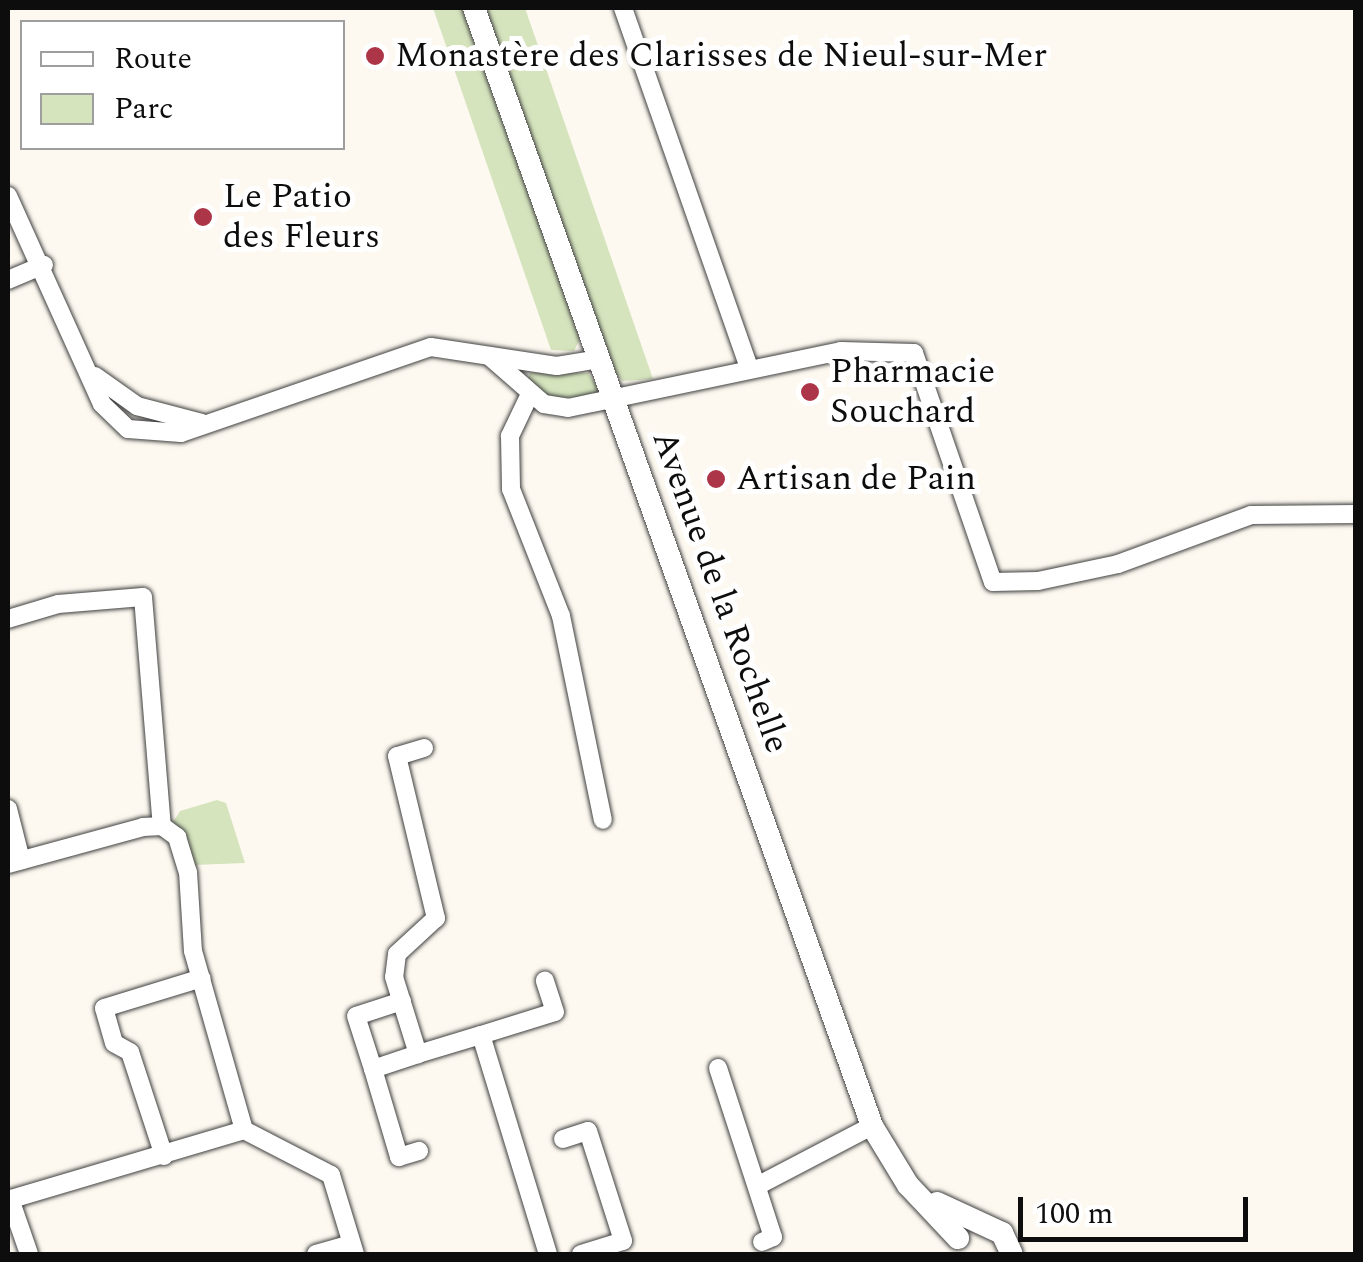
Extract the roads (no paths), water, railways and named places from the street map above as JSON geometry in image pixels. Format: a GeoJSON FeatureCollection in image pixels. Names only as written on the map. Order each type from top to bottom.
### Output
{"type":"FeatureCollection","features":[{"type":"Feature","properties":{"kind":"street","name":"Avenue de la Rochelle"},"geometry":{"type":"LineString","coordinates":[[474,8],[872,1126],[916,1192],[963,1239],[1002,1233],[1012,1254]]}},
{"type":"Feature","properties":{"kind":"street"},"geometry":{"type":"LineString","coordinates":[[622,8],[749,368]]}},
{"type":"Feature","properties":{"kind":"street"},"geometry":{"type":"LineString","coordinates":[[8,196],[44,265],[102,404],[128,429],[209,424],[430,346],[577,366],[599,359]]}},
{"type":"Feature","properties":{"kind":"street"},"geometry":{"type":"LineString","coordinates":[[8,280],[44,265]]}},
{"type":"Feature","properties":{"kind":"street"},"geometry":{"type":"LineString","coordinates":[[490,356],[526,390],[568,408],[841,351],[914,353],[994,582],[1038,581],[1118,564],[1251,515],[1356,514]]}},
{"type":"Feature","properties":{"kind":"street"},"geometry":{"type":"LineString","coordinates":[[527,360],[526,390],[510,436],[511,489],[561,616],[603,820]]}},
{"type":"Feature","properties":{"kind":"street"},"geometry":{"type":"LineString","coordinates":[[91,373],[136,406],[176,426]]}},
{"type":"Feature","properties":{"kind":"street"},"geometry":{"type":"LineString","coordinates":[[128,429],[136,406]]}},
{"type":"Feature","properties":{"kind":"street"},"geometry":{"type":"LineString","coordinates":[[8,618],[58,604],[143,597],[162,826],[185,852],[202,978],[244,1130]]}},
{"type":"Feature","properties":{"kind":"street"},"geometry":{"type":"LineString","coordinates":[[418,1054],[394,977],[397,954],[436,918],[397,756],[424,748]]}},
{"type":"Feature","properties":{"kind":"street"},"geometry":{"type":"LineString","coordinates":[[8,809],[14,862],[162,826]]}},
{"type":"Feature","properties":{"kind":"street"},"geometry":{"type":"LineString","coordinates":[[164,1156],[130,1052],[114,1044],[104,1008],[202,978]]}},
{"type":"Feature","properties":{"kind":"street"},"geometry":{"type":"LineString","coordinates":[[373,1068],[555,1012],[545,981]]}},
{"type":"Feature","properties":{"kind":"street"},"geometry":{"type":"LineString","coordinates":[[402,1002],[356,1016],[399,1157],[420,1151]]}},
{"type":"Feature","properties":{"kind":"street"},"geometry":{"type":"LineString","coordinates":[[481,1035],[548,1254]]}},
{"type":"Feature","properties":{"kind":"street"},"geometry":{"type":"LineString","coordinates":[[718,1068],[774,1237],[762,1242]]}},
{"type":"Feature","properties":{"kind":"street"},"geometry":{"type":"LineString","coordinates":[[757,1186],[872,1126]]}},
{"type":"Feature","properties":{"kind":"street"},"geometry":{"type":"LineString","coordinates":[[29,1254],[9,1199],[244,1130],[331,1175],[353,1249],[316,1254]]}},
{"type":"Feature","properties":{"kind":"street"},"geometry":{"type":"LineString","coordinates":[[563,1139],[588,1131],[623,1242],[581,1254]]}},
{"type":"Feature","properties":{"kind":"place","name":"Monastère des Clarisses de Nieul-sur-Mer"},"geometry":{"type":"Point","coordinates":[375,56]}},
{"type":"Feature","properties":{"kind":"place","name":"Le Patio des Fleurs"},"geometry":{"type":"Point","coordinates":[203,217]}},
{"type":"Feature","properties":{"kind":"place","name":"Pharmacie Souchard"},"geometry":{"type":"Point","coordinates":[810,392]}},
{"type":"Feature","properties":{"kind":"place","name":"Artisan de Pain"},"geometry":{"type":"Point","coordinates":[716,479]}}]}
